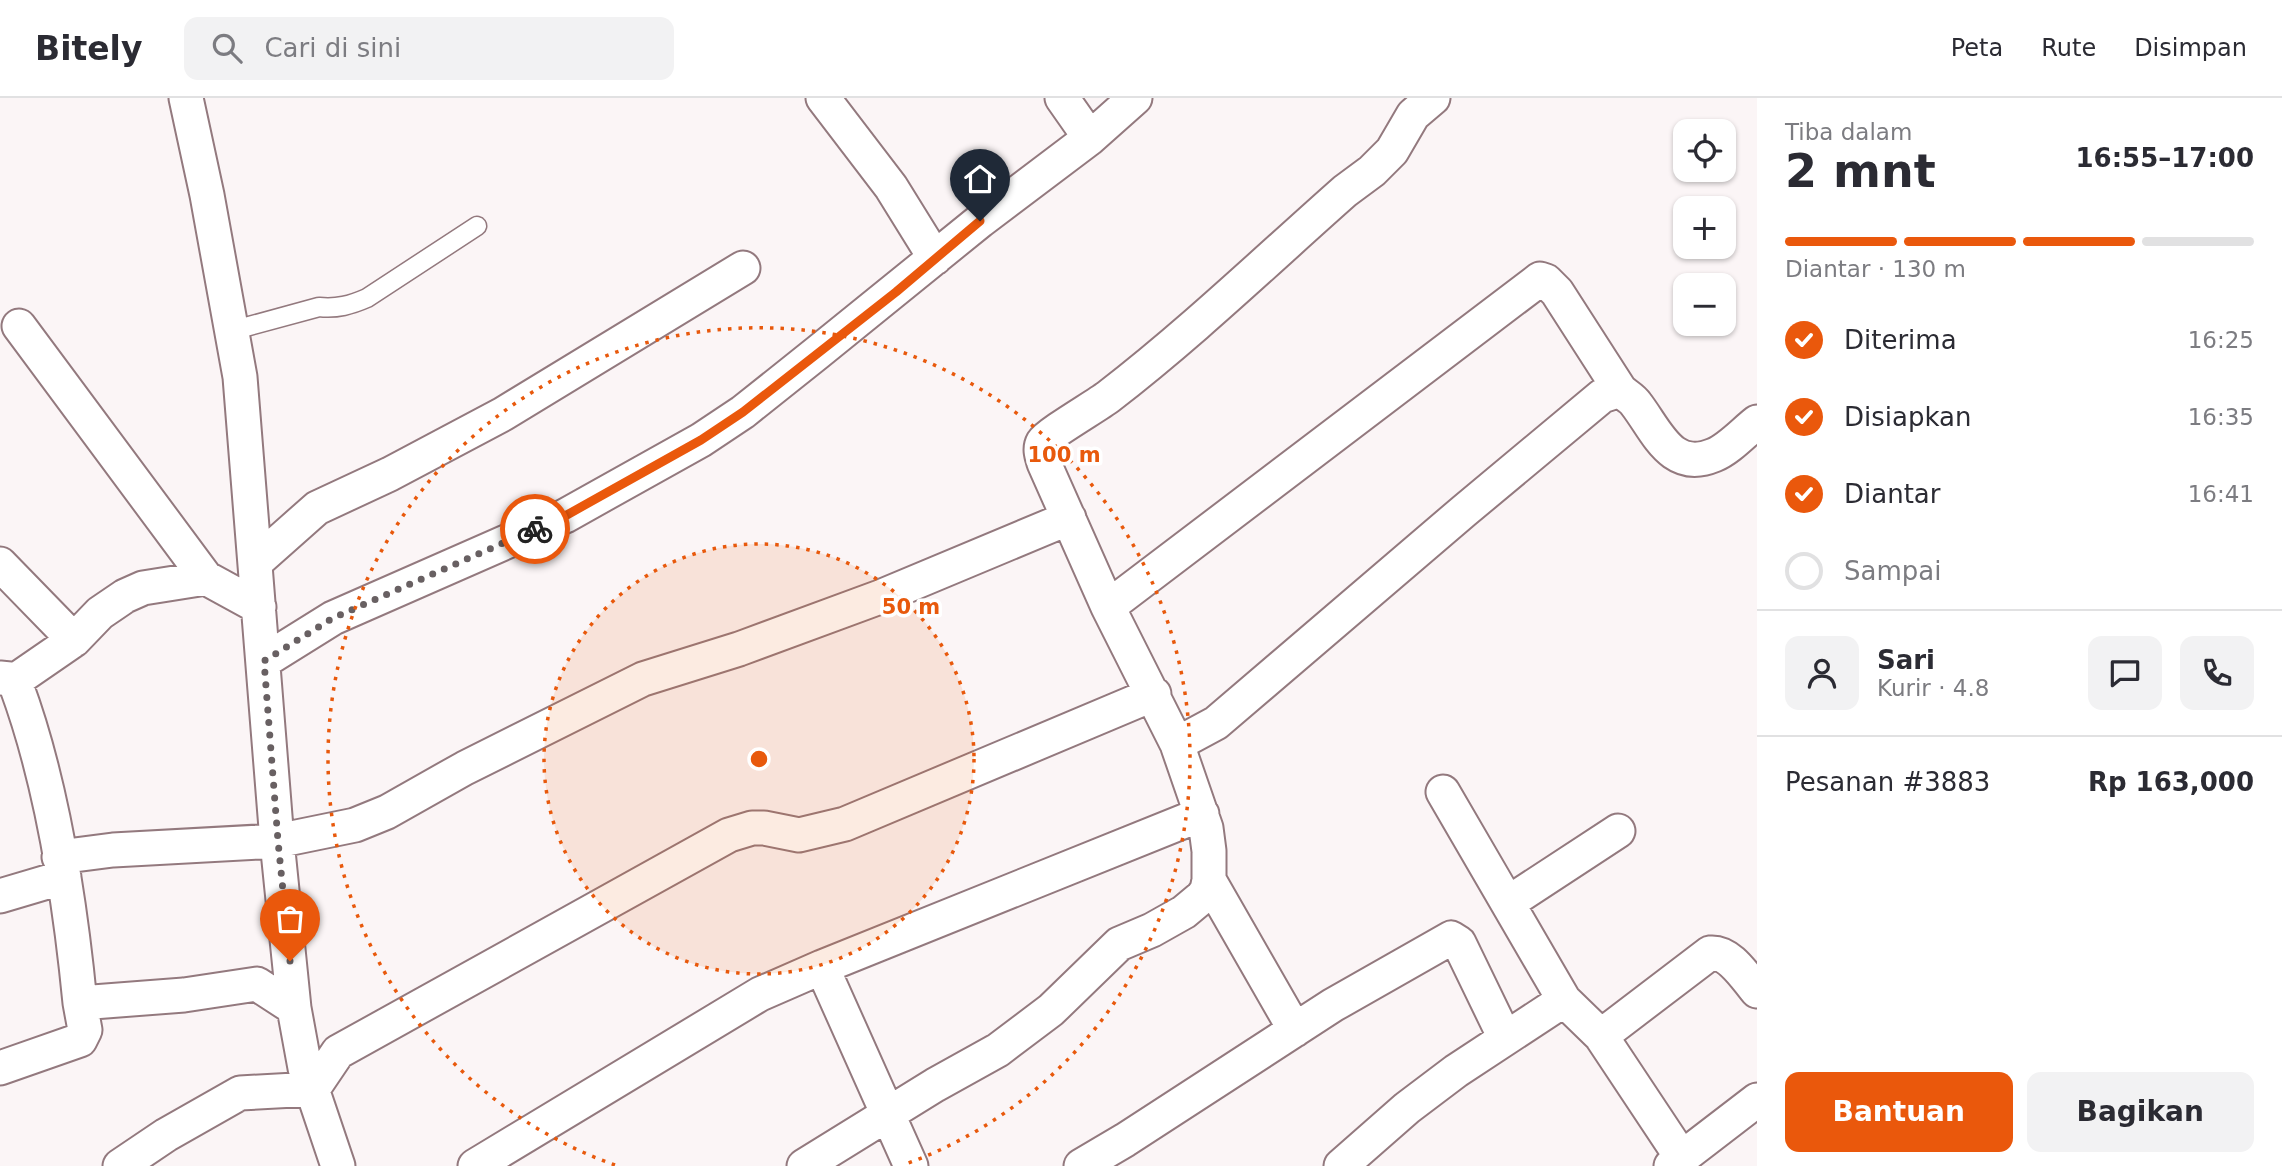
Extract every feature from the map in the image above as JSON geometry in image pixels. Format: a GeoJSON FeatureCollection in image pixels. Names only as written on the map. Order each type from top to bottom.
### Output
{"type":"FeatureCollection","features":[{"type":"Feature","properties":{"kind":"street"},"geometry":{"type":"LineString","coordinates":[[186,98],[240,377],[294,1008],[305,1068],[338,1166]]}},
{"type":"Feature","properties":{"kind":"street"},"geometry":{"type":"LineString","coordinates":[[822,98],[891,187],[935,258]]}},
{"type":"Feature","properties":{"kind":"street"},"geometry":{"type":"LineString","coordinates":[[1062,98],[1090,138]]}},
{"type":"Feature","properties":{"kind":"street"},"geometry":{"type":"LineString","coordinates":[[264,661],[333,618],[565,516],[701,440],[743,412],[896,292],[935,258],[1090,138],[1135,98]]}},
{"type":"Feature","properties":{"kind":"street"},"geometry":{"type":"LineString","coordinates":[[804,1166],[1023,1033],[1051,1010],[1118,944],[1152,930],[1184,912],[1202,897],[1209,880],[1209,851],[1202,814],[1177,744],[1108,607],[1044,463],[1041,449],[1043,441],[1107,398],[1345,191],[1372,171],[1392,151],[1413,114],[1433,98]]}},
{"type":"Feature","properties":{"kind":"street"},"geometry":{"type":"LineString","coordinates":[[255,563],[317,508],[390,474],[503,414],[743,268]]}},
{"type":"Feature","properties":{"kind":"street"},"geometry":{"type":"LineString","coordinates":[[1108,607],[1540,279],[1557,292],[1620,390],[1634,401],[1660,440],[1674,455],[1699,459],[1715,455],[1757,422]]}},
{"type":"Feature","properties":{"kind":"street"},"geometry":{"type":"LineString","coordinates":[[6,322],[206,578],[259,607]]}},
{"type":"Feature","properties":{"kind":"street"},"geometry":{"type":"LineString","coordinates":[[1177,744],[1216,723],[1602,396],[1620,390]]}},
{"type":"Feature","properties":{"kind":"street"},"geometry":{"type":"LineString","coordinates":[[0,896],[61,867],[113,850],[278,841],[355,825],[387,812],[465,768],[643,679],[739,649],[880,597],[1069,518]]}},
{"type":"Feature","properties":{"kind":"street"},"geometry":{"type":"LineString","coordinates":[[0,564],[74,640]]}},
{"type":"Feature","properties":{"kind":"street"},"geometry":{"type":"LineString","coordinates":[[0,1068],[80,1040],[85,1030],[61,867],[33,738],[24,707],[6,680],[74,640],[100,613],[125,596],[143,589],[206,578]]}},
{"type":"Feature","properties":{"kind":"street"},"geometry":{"type":"LineString","coordinates":[[313,1089],[338,1052],[729,835],[752,828],[764,828],[799,835],[845,824],[1154,694]]}},
{"type":"Feature","properties":{"kind":"street"},"geometry":{"type":"LineString","coordinates":[[1443,792],[1564,1000],[1601,1035],[1677,1162],[1757,1100]]}},
{"type":"Feature","properties":{"kind":"street"},"geometry":{"type":"LineString","coordinates":[[475,1166],[760,994],[1202,814]]}},
{"type":"Feature","properties":{"kind":"street"},"geometry":{"type":"LineString","coordinates":[[1508,903],[1618,831]]}},
{"type":"Feature","properties":{"kind":"street"},"geometry":{"type":"LineString","coordinates":[[1209,880],[1294,1030]]}},
{"type":"Feature","properties":{"kind":"street"},"geometry":{"type":"LineString","coordinates":[[1081,1166],[1333,1005],[1451,938],[1460,943],[1505,1038]]}},
{"type":"Feature","properties":{"kind":"street"},"geometry":{"type":"LineString","coordinates":[[1601,1035],[1710,953],[1724,956],[1732,962],[1757,991]]}},
{"type":"Feature","properties":{"kind":"street"},"geometry":{"type":"LineString","coordinates":[[822,967],[911,1166]]}},
{"type":"Feature","properties":{"kind":"street"},"geometry":{"type":"LineString","coordinates":[[80,1003],[184,995],[257,984],[294,1008]]}},
{"type":"Feature","properties":{"kind":"street"},"geometry":{"type":"LineString","coordinates":[[1341,1166],[1407,1108],[1505,1038],[1564,1000]]}},
{"type":"Feature","properties":{"kind":"street"},"geometry":{"type":"LineString","coordinates":[[120,1166],[166,1135],[240,1093],[313,1089]]}},
{"type":"Feature","properties":{"kind":"lane"},"geometry":{"type":"LineString","coordinates":[[231,331],[319,307],[333,309],[350,305],[367,298],[477,226]]}},
{"type":"Feature","properties":{"kind":"way so far"},"geometry":{"type":"LineString","coordinates":[[290,961],[264,661],[333,618],[535,529]]}},
{"type":"Feature","properties":{"kind":"route"},"geometry":{"type":"LineString","coordinates":[[535,529],[565,516],[701,440],[743,412],[896,292],[980,221]]}}]}
